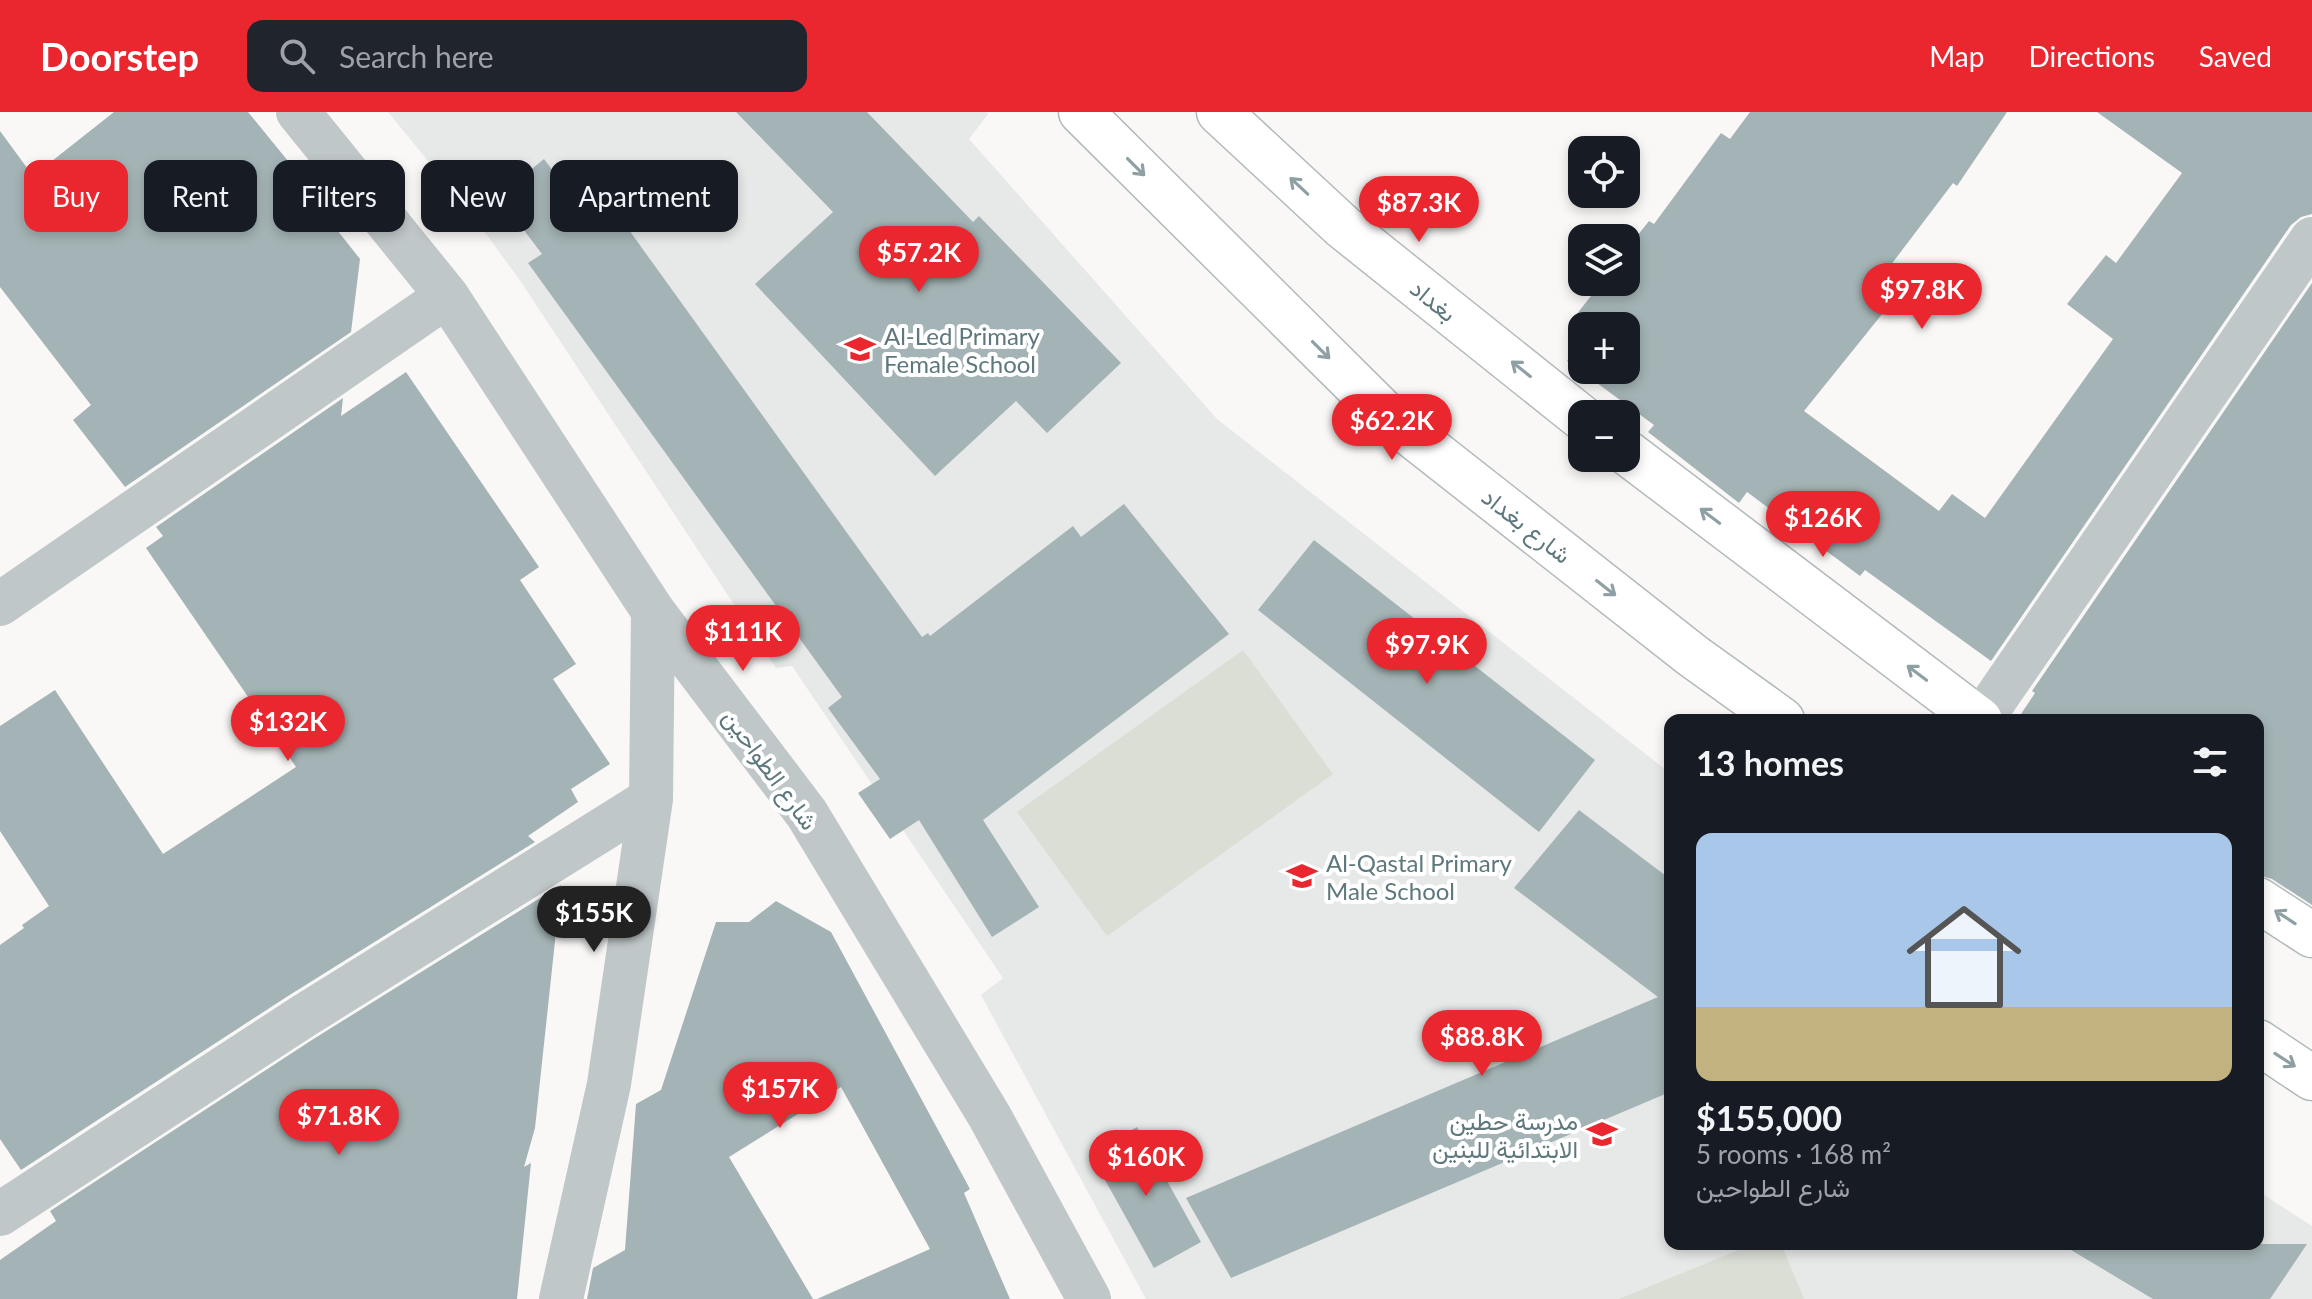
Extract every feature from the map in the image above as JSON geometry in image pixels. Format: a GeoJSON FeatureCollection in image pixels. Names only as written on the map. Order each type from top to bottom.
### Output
{"type":"FeatureCollection","features":[{"type":"Feature","properties":{"kind":"main road","name":"شارع بغداد"},"geometry":{"type":"LineString","coordinates":[[1081,112],[1385,414],[1693,656],[1774,714]]}},
{"type":"Feature","properties":{"kind":"main road","name":"بغداد"},"geometry":{"type":"LineString","coordinates":[[1219,112],[1343,227],[1568,407]]}},
{"type":"Feature","properties":{"kind":"main road"},"geometry":{"type":"LineString","coordinates":[[1640,463],[1972,714]]}},
{"type":"Feature","properties":{"kind":"main road"},"geometry":{"type":"LineString","coordinates":[[2264,904],[2312,935]]}},
{"type":"Feature","properties":{"kind":"main road"},"geometry":{"type":"LineString","coordinates":[[2264,1046],[2312,1078]]}},
{"type":"Feature","properties":{"kind":"street","name":"شارع الطواحين"},"geometry":{"type":"LineString","coordinates":[[298,112],[447,296],[653,611],[807,814],[990,1117],[1089,1299]]}},
{"type":"Feature","properties":{"kind":"street"},"geometry":{"type":"LineString","coordinates":[[1984,714],[2312,239]]}},
{"type":"Feature","properties":{"kind":"street"},"geometry":{"type":"LineString","coordinates":[[0,604],[447,296]]}},
{"type":"Feature","properties":{"kind":"street"},"geometry":{"type":"LineString","coordinates":[[561,1299],[609,1084],[651,799],[653,611]]}},
{"type":"Feature","properties":{"kind":"street"},"geometry":{"type":"LineString","coordinates":[[0,1214],[302,1017],[651,799]]}},
{"type":"Feature","properties":{"kind":"shaded area"},"geometry":{"type":"Polygon","coordinates":[[[388,112],[986,112],[988,114],[969,139],[1217,419],[1664,768],[1664,1250],[2264,1250],[2264,1195],[2312,1226],[2312,1299],[1146,1299],[981,995],[1003,978],[792,666],[776,668],[519,279],[485,232],[534,232],[534,160],[427,160],[388,112]]]}},
{"type":"Feature","properties":{"kind":"shaded area"},"geometry":{"type":"Polygon","coordinates":[[[1243,650],[1333,774],[1107,936],[1017,812],[1243,650]]]}},
{"type":"Feature","properties":{"kind":"shaded area"},"geometry":{"type":"Polygon","coordinates":[[[1738,1250],[1784,1250],[1804,1299],[1619,1299],[1738,1250]]]}},
{"type":"Feature","properties":{"kind":"building"},"geometry":{"type":"Polygon","coordinates":[[[114,112],[248,112],[287,160],[273,160],[273,232],[339,232],[360,259],[351,332],[125,487],[73,420],[91,405],[0,287],[0,131],[24,164],[24,232],[128,232],[128,160],[53,160],[114,112]]]}},
{"type":"Feature","properties":{"kind":"building"},"geometry":{"type":"Polygon","coordinates":[[[736,112],[867,112],[973,222],[979,216],[1121,363],[1047,433],[1016,401],[935,476],[755,284],[833,212],[736,112]]]}},
{"type":"Feature","properties":{"kind":"building"},"geometry":{"type":"Polygon","coordinates":[[[1750,112],[2007,112],[1957,186],[1953,183],[1865,299],[1883,313],[1804,411],[1939,511],[1952,494],[1985,518],[2113,339],[2067,304],[2106,255],[2116,263],[2182,173],[2097,112],[2312,112],[2312,214],[2301,217],[2291,225],[1991,661],[1865,570],[1860,576],[1747,492],[1739,503],[1648,432],[1654,425],[1640,415],[1640,400],[1620,400],[1598,384],[1640,384],[1640,312],[1578,312],[1591,296],[1640,296],[1640,232],[1649,221],[1654,224],[1721,133],[1730,139],[1750,112]]]}},
{"type":"Feature","properties":{"kind":"building"},"geometry":{"type":"Polygon","coordinates":[[[544,159],[550,167],[550,232],[630,232],[922,637],[928,633],[930,636],[1073,526],[1081,537],[1124,504],[1229,634],[983,820],[1039,907],[992,937],[919,820],[890,839],[858,793],[880,779],[828,708],[842,697],[528,263],[542,254],[525,232],[534,232],[534,167],[544,159]]]}},
{"type":"Feature","properties":{"kind":"building"},"geometry":{"type":"Polygon","coordinates":[[[2312,283],[2312,905],[2264,877],[2264,714],[2021,714],[2035,693],[2032,691],[2312,283]]]}},
{"type":"Feature","properties":{"kind":"building"},"geometry":{"type":"Polygon","coordinates":[[[406,372],[539,567],[520,580],[576,664],[553,679],[610,764],[571,789],[578,802],[528,836],[535,842],[288,996],[21,1170],[0,1139],[0,945],[49,906],[0,831],[0,726],[55,690],[163,854],[296,767],[146,548],[163,536],[156,527],[343,398],[341,416],[406,372]]]}},
{"type":"Feature","properties":{"kind":"building"},"geometry":{"type":"Polygon","coordinates":[[[1314,540],[1595,760],[1539,832],[1258,610],[1314,540]]]}},
{"type":"Feature","properties":{"kind":"building"},"geometry":{"type":"Polygon","coordinates":[[[1579,810],[1664,874],[1664,1095],[1231,1278],[1186,1198],[1658,997],[1514,888],[1579,810]]]}},
{"type":"Feature","properties":{"kind":"building"},"geometry":{"type":"Polygon","coordinates":[[[561,885],[535,1128],[524,1167],[531,1163],[517,1299],[0,1299],[0,1260],[56,1221],[50,1211],[315,1038],[561,885]]]}},
{"type":"Feature","properties":{"kind":"building"},"geometry":{"type":"Polygon","coordinates":[[[776,901],[831,932],[970,1189],[964,1193],[1010,1299],[817,1299],[930,1249],[841,1087],[729,1157],[813,1299],[587,1299],[593,1268],[625,1250],[636,1104],[661,1090],[716,922],[749,922],[776,901]]]}},
{"type":"Feature","properties":{"kind":"building"},"geometry":{"type":"Polygon","coordinates":[[[1137,1127],[1201,1242],[1154,1268],[1090,1153],[1137,1127]]]}},
{"type":"Feature","properties":{"kind":"building"},"geometry":{"type":"Polygon","coordinates":[[[2264,1244],[2307,1244],[2270,1299],[2153,1299],[2071,1250],[2264,1250],[2264,1244]]]}},
{"type":"Feature","properties":{"kind":"place","name":"Al-Led Primary Female School"},"geometry":{"type":"Point","coordinates":[860,349]}},
{"type":"Feature","properties":{"kind":"place","name":"Al-Qastal Primary Male School"},"geometry":{"type":"Point","coordinates":[1302,876]}},
{"type":"Feature","properties":{"kind":"place","name":"مدرسة حطين الابتدائية للبنين"},"geometry":{"type":"Point","coordinates":[1602,1134]}}]}
